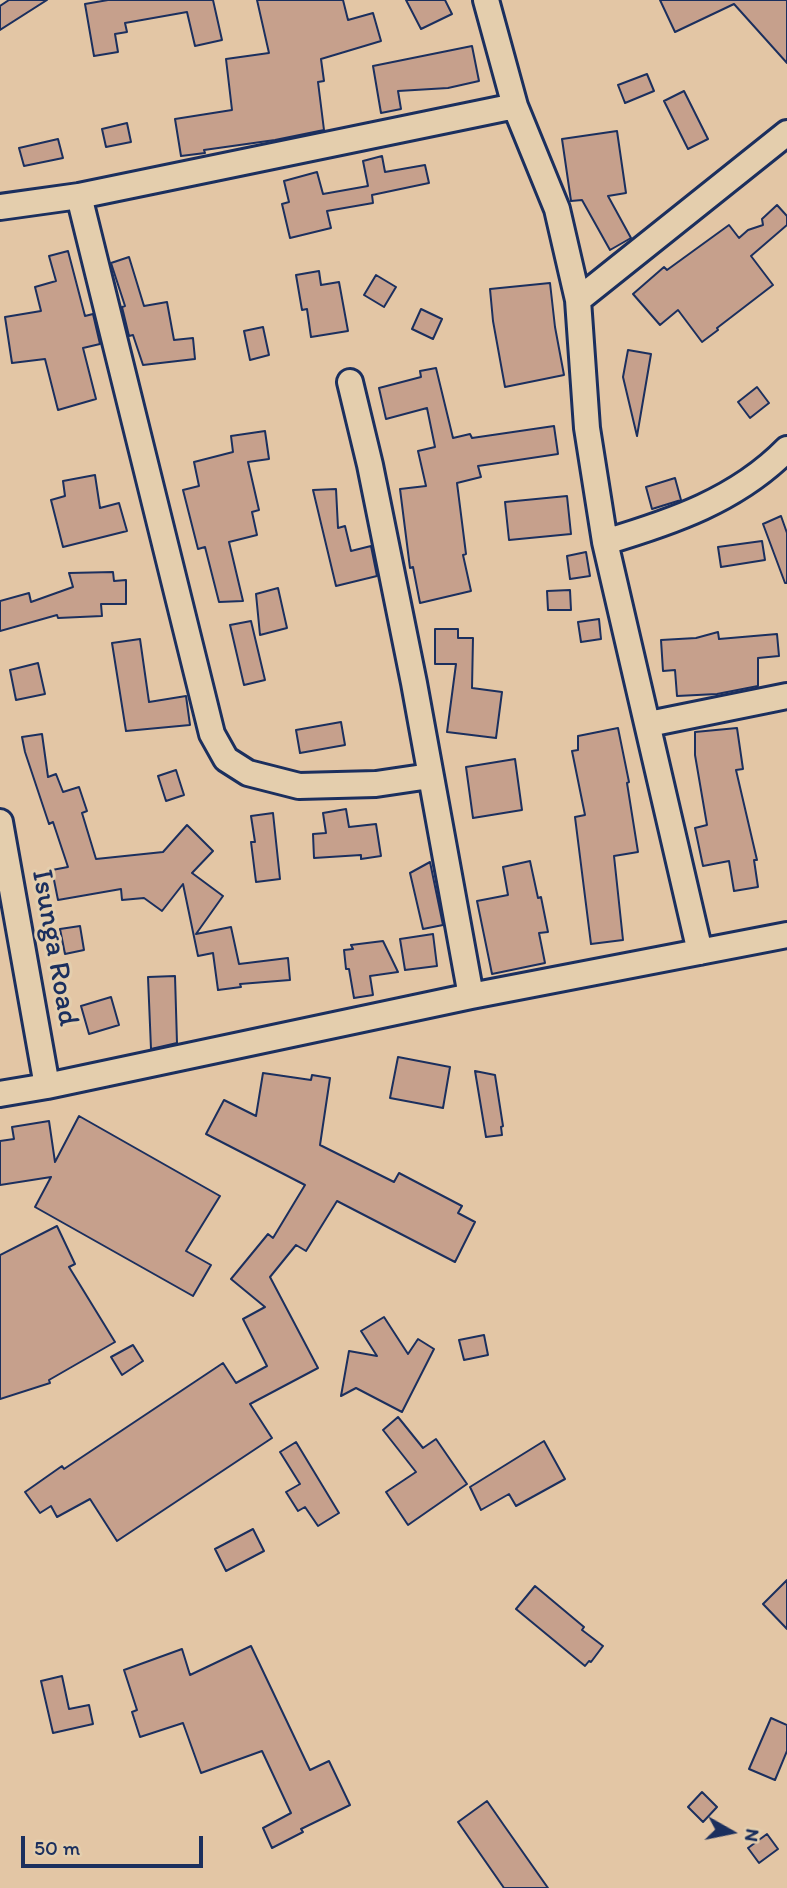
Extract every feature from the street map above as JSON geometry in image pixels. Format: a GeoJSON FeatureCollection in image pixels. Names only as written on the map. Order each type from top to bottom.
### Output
{"type":"FeatureCollection","features":[{"type":"Feature","properties":{"kind":"street"},"geometry":{"type":"LineString","coordinates":[[486,0],[515,106],[557,209],[578,300],[587,428],[605,542],[700,953]]}},
{"type":"Feature","properties":{"kind":"street"},"geometry":{"type":"LineString","coordinates":[[0,207],[79,196],[515,106]]}},
{"type":"Feature","properties":{"kind":"street"},"geometry":{"type":"LineString","coordinates":[[578,300],[787,133]]}},
{"type":"Feature","properties":{"kind":"street"},"geometry":{"type":"LineString","coordinates":[[79,196],[212,734],[226,759],[248,773],[299,786],[376,784],[430,776]]}},
{"type":"Feature","properties":{"kind":"street"},"geometry":{"type":"LineString","coordinates":[[350,382],[370,465],[471,996]]}},
{"type":"Feature","properties":{"kind":"street"},"geometry":{"type":"LineString","coordinates":[[605,542],[699,511],[744,485],[787,449]]}},
{"type":"Feature","properties":{"kind":"street"},"geometry":{"type":"LineString","coordinates":[[649,724],[787,696]]}},
{"type":"Feature","properties":{"kind":"street","name":"Isunga Road"},"geometry":{"type":"LineString","coordinates":[[0,822],[47,1086]]}},
{"type":"Feature","properties":{"kind":"street"},"geometry":{"type":"LineString","coordinates":[[0,1094],[471,996],[787,935]]}},
{"type":"Feature","properties":{"kind":"building"},"geometry":{"type":"Polygon","coordinates":[[[9,0],[47,0],[0,30],[0,6],[9,0]]]}},
{"type":"Feature","properties":{"kind":"building"},"geometry":{"type":"Polygon","coordinates":[[[108,0],[213,0],[222,40],[195,46],[187,12],[125,23],[127,32],[115,34],[118,52],[94,56],[85,4],[108,0]]]}},
{"type":"Feature","properties":{"kind":"building"},"geometry":{"type":"Polygon","coordinates":[[[257,0],[343,0],[348,20],[373,13],[381,41],[321,59],[324,81],[318,82],[324,130],[181,156],[175,119],[232,110],[226,59],[269,53],[257,0]]]}},
{"type":"Feature","properties":{"kind":"building"},"geometry":{"type":"Polygon","coordinates":[[[406,0],[445,0],[452,14],[421,29],[406,0]]]}},
{"type":"Feature","properties":{"kind":"building"},"geometry":{"type":"Polygon","coordinates":[[[660,0],[787,0],[787,63],[734,4],[675,32],[660,0]]]}},
{"type":"Feature","properties":{"kind":"building"},"geometry":{"type":"Polygon","coordinates":[[[472,46],[479,81],[448,88],[398,91],[401,109],[381,113],[373,66],[472,46]]]}},
{"type":"Feature","properties":{"kind":"building"},"geometry":{"type":"Polygon","coordinates":[[[647,74],[654,91],[625,103],[618,85],[647,74]]]}},
{"type":"Feature","properties":{"kind":"building"},"geometry":{"type":"Polygon","coordinates":[[[684,91],[708,139],[688,149],[664,101],[684,91]]]}},
{"type":"Feature","properties":{"kind":"building"},"geometry":{"type":"Polygon","coordinates":[[[127,123],[131,142],[106,147],[102,129],[127,123]]]}},
{"type":"Feature","properties":{"kind":"building"},"geometry":{"type":"Polygon","coordinates":[[[617,131],[626,193],[608,196],[631,238],[610,250],[582,200],[571,201],[562,139],[617,131]]]}},
{"type":"Feature","properties":{"kind":"building"},"geometry":{"type":"Polygon","coordinates":[[[58,139],[63,158],[24,166],[19,148],[58,139]]]}},
{"type":"Feature","properties":{"kind":"building"},"geometry":{"type":"Polygon","coordinates":[[[382,156],[385,172],[425,165],[429,183],[372,195],[373,203],[327,211],[331,228],[290,238],[282,204],[289,202],[284,181],[317,172],[323,194],[368,186],[363,161],[382,156]]]}},
{"type":"Feature","properties":{"kind":"building"},"geometry":{"type":"Polygon","coordinates":[[[777,205],[787,216],[787,225],[751,256],[773,285],[702,342],[678,310],[660,325],[633,294],[664,267],[667,270],[729,225],[739,238],[748,230],[763,225],[762,219],[777,205]]]}},
{"type":"Feature","properties":{"kind":"building"},"geometry":{"type":"Polygon","coordinates":[[[68,251],[85,316],[93,314],[100,344],[83,348],[96,399],[58,410],[45,359],[12,363],[5,317],[41,311],[35,287],[56,281],[49,256],[68,251]]]}},
{"type":"Feature","properties":{"kind":"building"},"geometry":{"type":"Polygon","coordinates":[[[129,257],[144,306],[167,302],[174,340],[193,338],[195,359],[143,365],[133,335],[129,336],[122,307],[125,306],[111,263],[129,257]]]}},
{"type":"Feature","properties":{"kind":"building"},"geometry":{"type":"Polygon","coordinates":[[[319,271],[321,285],[339,282],[348,331],[311,337],[307,309],[302,310],[296,275],[319,271]]]}},
{"type":"Feature","properties":{"kind":"building"},"geometry":{"type":"Polygon","coordinates":[[[376,275],[396,287],[384,307],[364,295],[376,275]]]}},
{"type":"Feature","properties":{"kind":"building"},"geometry":{"type":"Polygon","coordinates":[[[550,283],[564,375],[505,387],[490,289],[550,283]]]}},
{"type":"Feature","properties":{"kind":"building"},"geometry":{"type":"Polygon","coordinates":[[[421,309],[442,319],[433,339],[412,329],[421,309]]]}},
{"type":"Feature","properties":{"kind":"building"},"geometry":{"type":"Polygon","coordinates":[[[263,327],[269,355],[250,360],[244,331],[263,327]]]}},
{"type":"Feature","properties":{"kind":"building"},"geometry":{"type":"Polygon","coordinates":[[[628,350],[651,354],[637,436],[623,377],[628,350]]]}},
{"type":"Feature","properties":{"kind":"building"},"geometry":{"type":"Polygon","coordinates":[[[436,368],[453,438],[470,434],[472,438],[554,426],[558,454],[478,466],[481,477],[457,483],[466,554],[463,555],[471,591],[420,603],[413,567],[410,568],[400,489],[426,486],[418,451],[435,447],[427,408],[386,419],[379,388],[421,377],[420,371],[436,368]]]}},
{"type":"Feature","properties":{"kind":"building"},"geometry":{"type":"Polygon","coordinates":[[[757,387],[769,403],[750,418],[738,402],[757,387]]]}},
{"type":"Feature","properties":{"kind":"building"},"geometry":{"type":"Polygon","coordinates":[[[265,431],[269,459],[248,462],[259,510],[252,512],[257,535],[229,542],[243,601],[219,602],[205,547],[198,549],[183,490],[199,486],[194,462],[233,452],[231,436],[265,431]]]}},
{"type":"Feature","properties":{"kind":"building"},"geometry":{"type":"Polygon","coordinates":[[[95,475],[100,508],[119,503],[127,531],[63,547],[51,500],[65,496],[63,481],[95,475]]]}},
{"type":"Feature","properties":{"kind":"building"},"geometry":{"type":"Polygon","coordinates":[[[675,478],[681,500],[652,509],[646,487],[675,478]]]}},
{"type":"Feature","properties":{"kind":"building"},"geometry":{"type":"Polygon","coordinates":[[[336,489],[338,528],[345,526],[351,551],[371,546],[377,576],[336,586],[313,490],[336,489]]]}},
{"type":"Feature","properties":{"kind":"building"},"geometry":{"type":"Polygon","coordinates":[[[567,496],[571,534],[509,540],[505,502],[567,496]]]}},
{"type":"Feature","properties":{"kind":"building"},"geometry":{"type":"Polygon","coordinates":[[[781,516],[787,533],[787,583],[763,524],[781,516]]]}},
{"type":"Feature","properties":{"kind":"building"},"geometry":{"type":"Polygon","coordinates":[[[762,541],[765,560],[721,567],[718,547],[762,541]]]}},
{"type":"Feature","properties":{"kind":"building"},"geometry":{"type":"Polygon","coordinates":[[[586,552],[590,576],[570,579],[567,556],[586,552]]]}},
{"type":"Feature","properties":{"kind":"building"},"geometry":{"type":"Polygon","coordinates":[[[113,572],[114,581],[126,580],[126,604],[101,604],[102,616],[58,618],[57,615],[0,631],[0,601],[29,593],[31,602],[73,587],[69,573],[113,572]]]}},
{"type":"Feature","properties":{"kind":"building"},"geometry":{"type":"Polygon","coordinates":[[[278,588],[287,628],[260,635],[256,594],[278,588]]]}},
{"type":"Feature","properties":{"kind":"building"},"geometry":{"type":"Polygon","coordinates":[[[570,590],[571,610],[548,610],[547,591],[570,590]]]}},
{"type":"Feature","properties":{"kind":"building"},"geometry":{"type":"Polygon","coordinates":[[[599,619],[601,639],[581,642],[578,622],[599,619]]]}},
{"type":"Feature","properties":{"kind":"building"},"geometry":{"type":"Polygon","coordinates":[[[251,621],[265,680],[244,685],[230,625],[251,621]]]}},
{"type":"Feature","properties":{"kind":"building"},"geometry":{"type":"Polygon","coordinates":[[[435,629],[458,629],[458,638],[473,638],[472,688],[502,692],[496,738],[447,732],[456,664],[435,664],[435,629]]]}},
{"type":"Feature","properties":{"kind":"building"},"geometry":{"type":"Polygon","coordinates":[[[718,632],[719,639],[777,634],[779,656],[758,658],[758,686],[717,694],[677,696],[675,670],[663,671],[661,640],[696,638],[718,632]]]}},
{"type":"Feature","properties":{"kind":"building"},"geometry":{"type":"Polygon","coordinates":[[[140,639],[149,702],[186,696],[190,725],[126,731],[112,643],[140,639]]]}},
{"type":"Feature","properties":{"kind":"building"},"geometry":{"type":"Polygon","coordinates":[[[38,663],[45,694],[16,700],[10,670],[38,663]]]}},
{"type":"Feature","properties":{"kind":"building"},"geometry":{"type":"Polygon","coordinates":[[[341,722],[345,745],[300,753],[296,730],[341,722]]]}},
{"type":"Feature","properties":{"kind":"building"},"geometry":{"type":"Polygon","coordinates":[[[618,728],[629,782],[627,783],[638,852],[614,856],[623,940],[591,944],[575,817],[585,815],[572,751],[578,750],[578,736],[618,728]]]}},
{"type":"Feature","properties":{"kind":"building"},"geometry":{"type":"Polygon","coordinates":[[[737,728],[743,769],[736,770],[757,860],[754,860],[758,887],[734,891],[729,861],[703,866],[695,828],[707,825],[695,755],[695,732],[737,728]]]}},
{"type":"Feature","properties":{"kind":"building"},"geometry":{"type":"Polygon","coordinates":[[[42,734],[48,777],[56,774],[63,792],[79,787],[87,811],[82,813],[96,859],[163,852],[187,825],[213,851],[192,873],[223,896],[196,934],[231,927],[239,964],[288,958],[290,980],[240,984],[241,987],[218,990],[213,953],[198,956],[183,884],[162,911],[144,898],[122,900],[121,889],[58,900],[52,870],[68,867],[53,822],[49,824],[22,737],[42,734]]]}},
{"type":"Feature","properties":{"kind":"building"},"geometry":{"type":"Polygon","coordinates":[[[515,759],[522,810],[473,818],[466,767],[515,759]]]}},
{"type":"Feature","properties":{"kind":"building"},"geometry":{"type":"Polygon","coordinates":[[[176,770],[184,795],[166,801],[158,776],[176,770]]]}},
{"type":"Feature","properties":{"kind":"building"},"geometry":{"type":"Polygon","coordinates":[[[346,809],[349,827],[376,824],[381,856],[361,859],[361,855],[314,858],[313,834],[326,833],[323,813],[346,809]]]}},
{"type":"Feature","properties":{"kind":"building"},"geometry":{"type":"Polygon","coordinates":[[[273,813],[280,879],[256,882],[251,816],[273,813]]]}},
{"type":"Feature","properties":{"kind":"building"},"geometry":{"type":"Polygon","coordinates":[[[530,861],[548,932],[539,933],[545,963],[492,974],[477,901],[508,895],[503,867],[530,861]]]}},
{"type":"Feature","properties":{"kind":"building"},"geometry":{"type":"Polygon","coordinates":[[[430,862],[443,925],[423,929],[410,873],[430,862]]]}},
{"type":"Feature","properties":{"kind":"building"},"geometry":{"type":"Polygon","coordinates":[[[80,926],[84,950],[65,954],[60,929],[80,926]]]}},
{"type":"Feature","properties":{"kind":"building"},"geometry":{"type":"Polygon","coordinates":[[[433,934],[437,966],[405,970],[400,939],[433,934]]]}},
{"type":"Feature","properties":{"kind":"building"},"geometry":{"type":"Polygon","coordinates":[[[383,941],[398,972],[370,976],[373,995],[354,998],[344,950],[353,949],[351,945],[383,941]]]}},
{"type":"Feature","properties":{"kind":"building"},"geometry":{"type":"Polygon","coordinates":[[[175,976],[177,1043],[151,1049],[148,977],[175,976]]]}},
{"type":"Feature","properties":{"kind":"building"},"geometry":{"type":"Polygon","coordinates":[[[111,997],[119,1025],[89,1034],[81,1006],[111,997]]]}},
{"type":"Feature","properties":{"kind":"building"},"geometry":{"type":"Polygon","coordinates":[[[398,1057],[450,1067],[443,1108],[390,1098],[398,1057]]]}},
{"type":"Feature","properties":{"kind":"building"},"geometry":{"type":"Polygon","coordinates":[[[475,1071],[495,1075],[502,1135],[486,1137],[475,1071]]]}},
{"type":"Feature","properties":{"kind":"building"},"geometry":{"type":"Polygon","coordinates":[[[263,1073],[311,1080],[312,1075],[330,1078],[320,1145],[394,1182],[399,1173],[462,1206],[458,1213],[475,1222],[455,1262],[337,1201],[306,1251],[296,1245],[270,1277],[318,1368],[250,1404],[272,1438],[117,1541],[90,1499],[57,1517],[51,1506],[40,1513],[25,1492],[62,1466],[64,1469],[223,1363],[236,1383],[267,1366],[243,1319],[265,1307],[231,1279],[268,1234],[273,1238],[305,1185],[206,1134],[224,1100],[256,1116],[263,1073]]]}},
{"type":"Feature","properties":{"kind":"building"},"geometry":{"type":"Polygon","coordinates":[[[79,1116],[220,1196],[186,1251],[211,1265],[193,1296],[35,1207],[51,1177],[0,1185],[0,1141],[14,1139],[12,1127],[49,1121],[55,1162],[79,1116]]]}},
{"type":"Feature","properties":{"kind":"building"},"geometry":{"type":"Polygon","coordinates":[[[57,1226],[75,1264],[69,1267],[115,1342],[49,1380],[50,1383],[0,1399],[0,1255],[57,1226]]]}},
{"type":"Feature","properties":{"kind":"building"},"geometry":{"type":"Polygon","coordinates":[[[384,1317],[408,1354],[418,1339],[434,1349],[402,1412],[356,1388],[341,1396],[349,1351],[377,1356],[361,1331],[384,1317]]]}},
{"type":"Feature","properties":{"kind":"building"},"geometry":{"type":"Polygon","coordinates":[[[484,1335],[488,1355],[464,1360],[459,1340],[484,1335]]]}},
{"type":"Feature","properties":{"kind":"building"},"geometry":{"type":"Polygon","coordinates":[[[133,1345],[143,1361],[122,1375],[111,1357],[133,1345]]]}},
{"type":"Feature","properties":{"kind":"building"},"geometry":{"type":"Polygon","coordinates":[[[398,1417],[423,1448],[436,1439],[467,1484],[408,1525],[386,1492],[416,1472],[383,1430],[398,1417]]]}},
{"type":"Feature","properties":{"kind":"building"},"geometry":{"type":"Polygon","coordinates":[[[544,1441],[565,1479],[516,1506],[509,1494],[481,1510],[470,1487],[544,1441]]]}},
{"type":"Feature","properties":{"kind":"building"},"geometry":{"type":"Polygon","coordinates":[[[296,1442],[339,1513],[318,1526],[305,1507],[298,1511],[286,1492],[300,1484],[280,1452],[296,1442]]]}},
{"type":"Feature","properties":{"kind":"building"},"geometry":{"type":"Polygon","coordinates":[[[253,1529],[264,1551],[226,1571],[215,1549],[253,1529]]]}},
{"type":"Feature","properties":{"kind":"building"},"geometry":{"type":"Polygon","coordinates":[[[787,1580],[787,1629],[763,1604],[787,1580]]]}},
{"type":"Feature","properties":{"kind":"building"},"geometry":{"type":"Polygon","coordinates":[[[535,1586],[603,1646],[591,1662],[585,1666],[516,1609],[535,1586]]]}},
{"type":"Feature","properties":{"kind":"building"},"geometry":{"type":"Polygon","coordinates":[[[251,1646],[310,1770],[329,1761],[350,1805],[301,1829],[303,1832],[272,1848],[263,1828],[291,1813],[262,1751],[201,1773],[183,1723],[140,1737],[132,1712],[137,1710],[124,1670],[182,1649],[190,1675],[251,1646]]]}},
{"type":"Feature","properties":{"kind":"building"},"geometry":{"type":"Polygon","coordinates":[[[62,1676],[69,1709],[89,1705],[93,1724],[53,1733],[41,1681],[62,1676]]]}},
{"type":"Feature","properties":{"kind":"building"},"geometry":{"type":"Polygon","coordinates":[[[771,1718],[787,1725],[787,1751],[775,1780],[749,1769],[771,1718]]]}},
{"type":"Feature","properties":{"kind":"building"},"geometry":{"type":"Polygon","coordinates":[[[702,1792],[717,1807],[703,1822],[688,1807],[702,1792]]]}},
{"type":"Feature","properties":{"kind":"building"},"geometry":{"type":"Polygon","coordinates":[[[487,1801],[548,1888],[504,1888],[458,1822],[487,1801]]]}},
{"type":"Feature","properties":{"kind":"building"},"geometry":{"type":"Polygon","coordinates":[[[767,1834],[778,1849],[759,1863],[748,1848],[767,1834]]]}}]}
